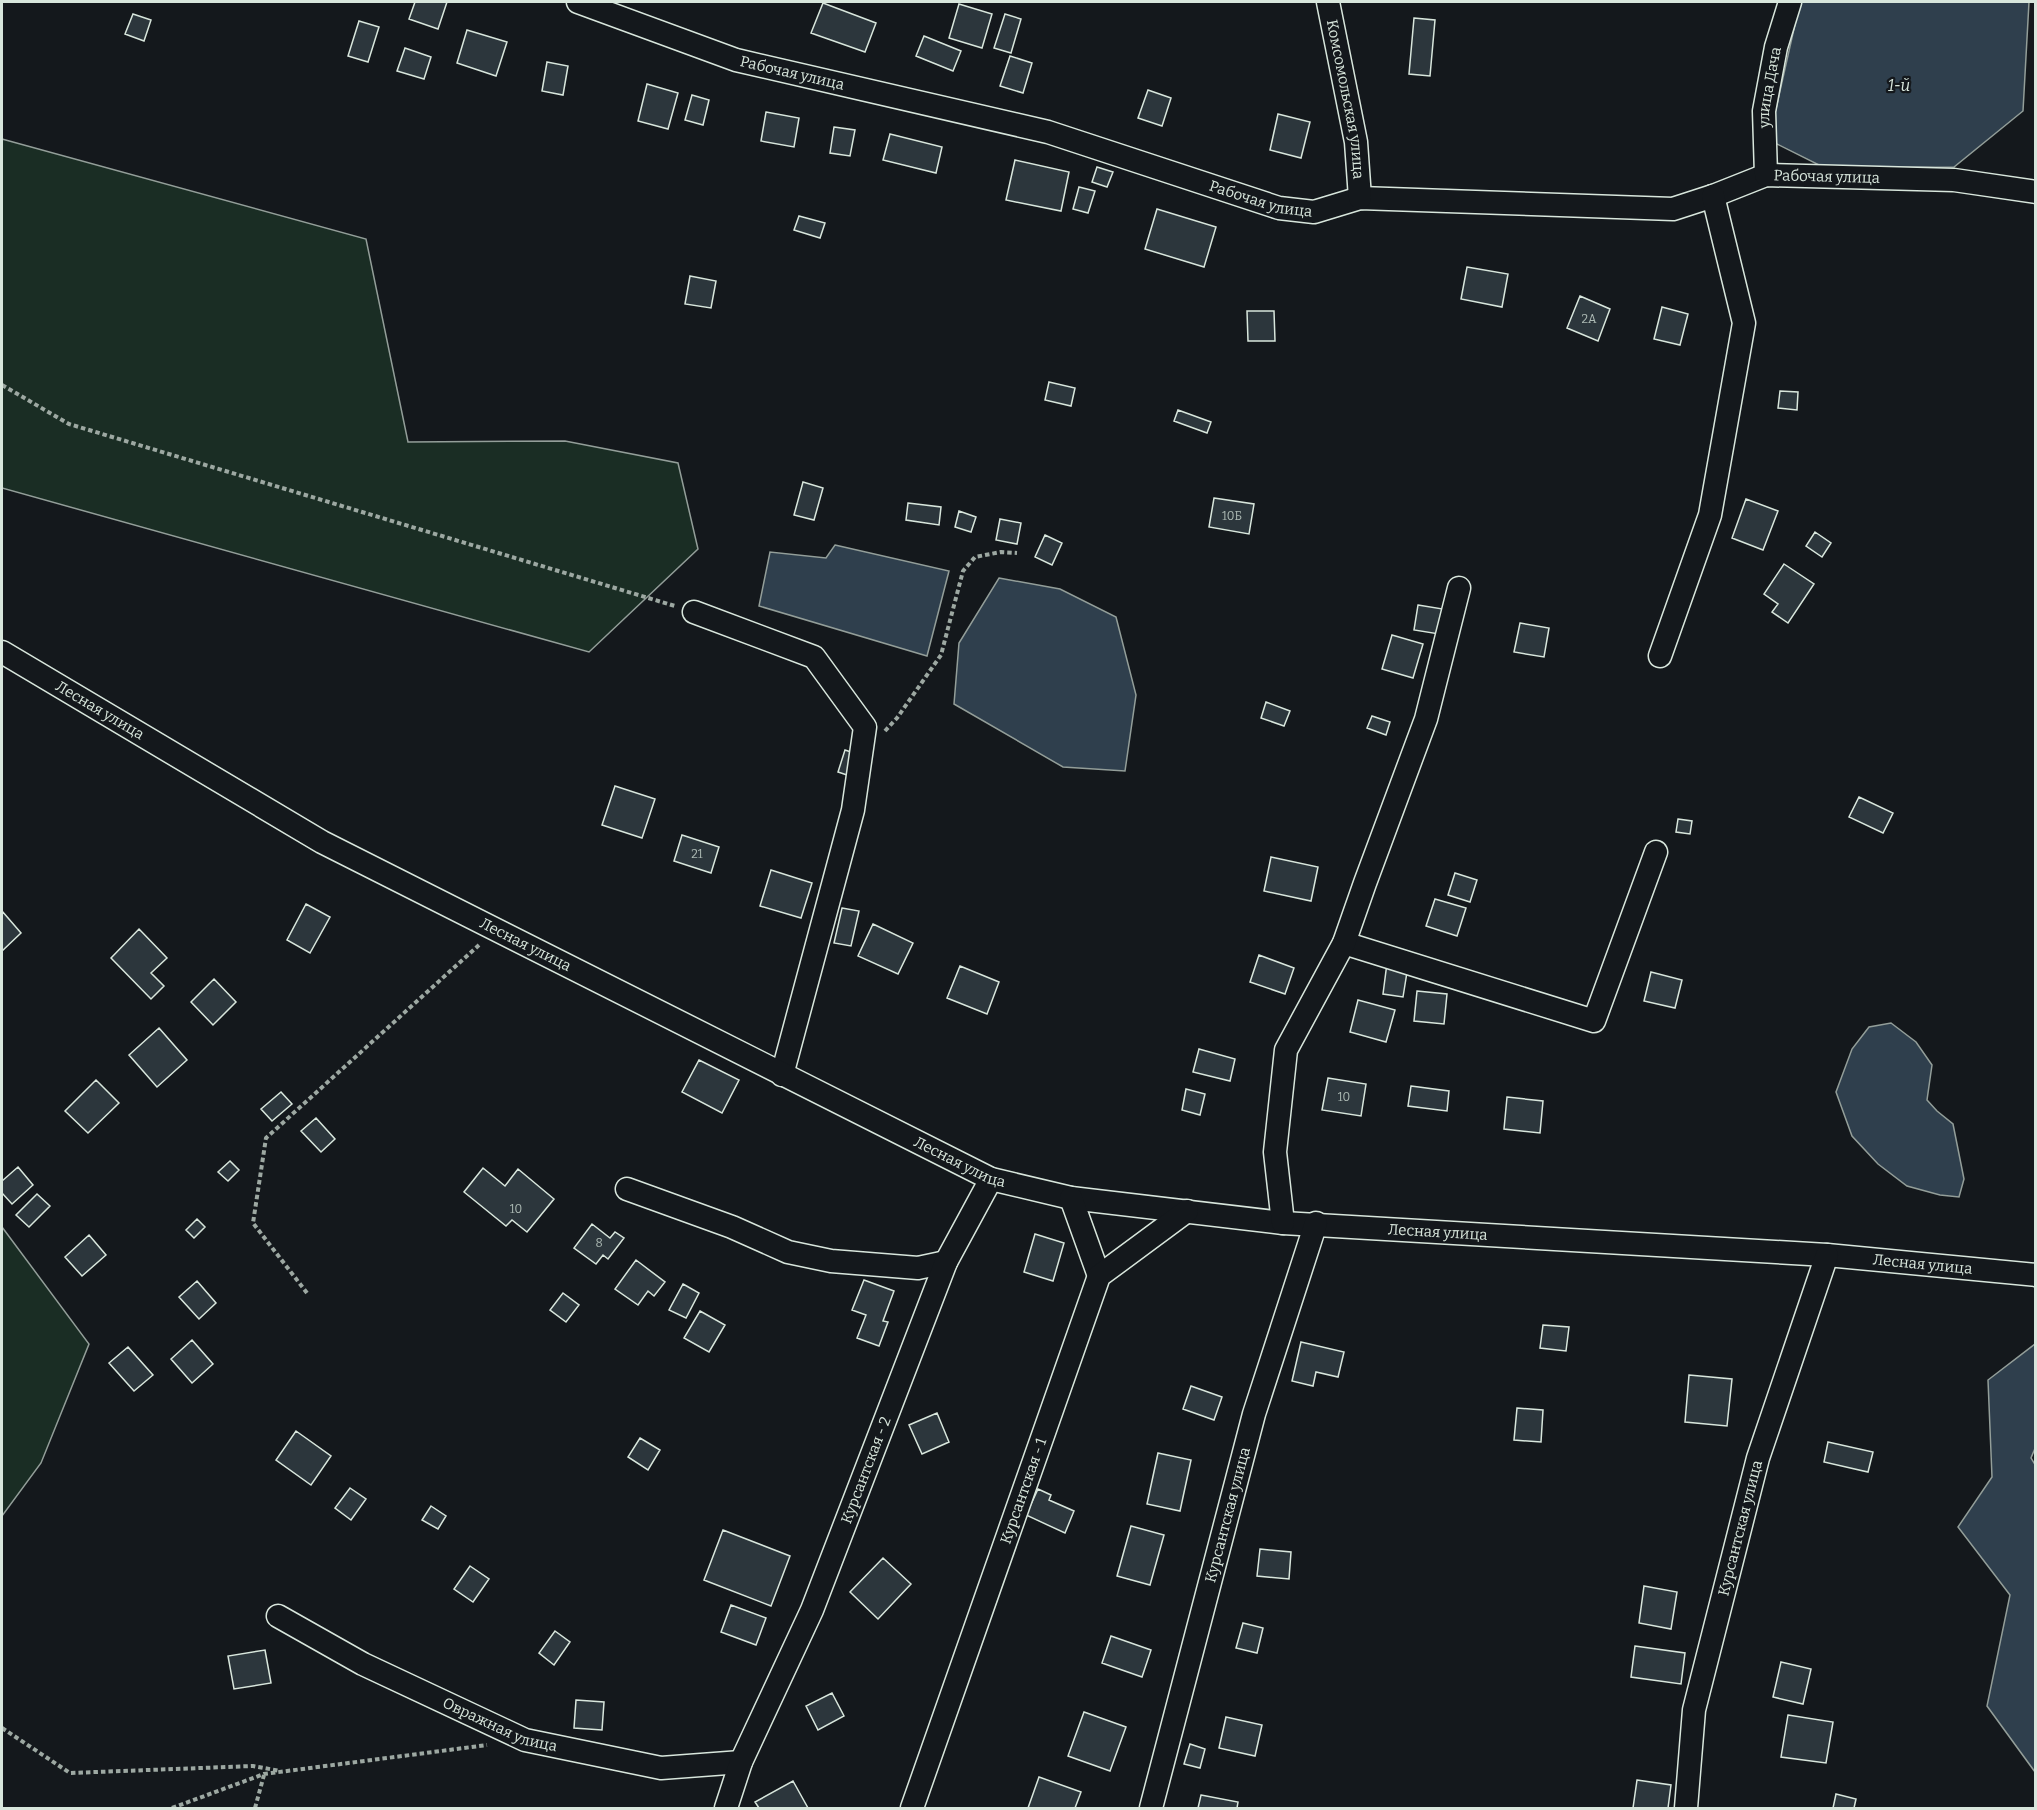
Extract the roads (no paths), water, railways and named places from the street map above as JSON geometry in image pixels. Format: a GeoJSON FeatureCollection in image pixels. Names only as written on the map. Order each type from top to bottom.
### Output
{"type":"FeatureCollection","features":[{"type":"Feature","properties":{"kind":"street","name":"Рабочая улица"},"geometry":{"type":"LineString","coordinates":[[578,2],[736,60],[1048,132],[1279,208],[1314,212],[1360,198],[1673,209],[1766,175],[1954,180],[2036,192]]}},
{"type":"Feature","properties":{"kind":"street","name":"Комсомольская улица"},"geometry":{"type":"LineString","coordinates":[[1328,2],[1356,142],[1360,198]]}},
{"type":"Feature","properties":{"kind":"street","name":"улица Дача"},"geometry":{"type":"LineString","coordinates":[[1766,175],[1764,111],[1776,47],[1790,2]]}},
{"type":"Feature","properties":{"kind":"street"},"geometry":{"type":"LineString","coordinates":[[1660,656],[1710,515],[1744,322],[1713,196]]}},
{"type":"Feature","properties":{"kind":"street"},"geometry":{"type":"LineString","coordinates":[[1283,1222],[1275,1152],[1286,1050],[1344,943],[1426,719],[1459,588]]}},
{"type":"Feature","properties":{"kind":"street"},"geometry":{"type":"LineString","coordinates":[[694,612],[814,657],[865,727],[853,810],[782,1075]]}},
{"type":"Feature","properties":{"kind":"street","name":"Лесная улица"},"geometry":{"type":"LineString","coordinates":[[2,652],[322,842],[991,1179],[1071,1198],[1283,1222],[1827,1255],[2036,1275]]}},
{"type":"Feature","properties":{"kind":"street"},"geometry":{"type":"LineString","coordinates":[[1344,943],[1594,1021],[1656,852]]}},
{"type":"Feature","properties":{"kind":"street","name":"Курсантская - 2"},"geometry":{"type":"LineString","coordinates":[[726,1809],[741,1762],[812,1610],[946,1262],[991,1179]]}},
{"type":"Feature","properties":{"kind":"street"},"geometry":{"type":"LineString","coordinates":[[627,1189],[732,1227],[788,1252],[831,1261],[918,1268],[946,1262]]}},
{"type":"Feature","properties":{"kind":"street"},"geometry":{"type":"LineString","coordinates":[[1071,1198],[1099,1276],[1187,1211]]}},
{"type":"Feature","properties":{"kind":"street","name":"Курсантская улица"},"geometry":{"type":"LineString","coordinates":[[1151,1809],[1254,1414],[1316,1223]]}},
{"type":"Feature","properties":{"kind":"street","name":"Курсантская улица"},"geometry":{"type":"LineString","coordinates":[[1686,1809],[1694,1710],[1758,1458],[1827,1255]]}},
{"type":"Feature","properties":{"kind":"street","name":"Курсантская - 1"},"geometry":{"type":"LineString","coordinates":[[912,1809],[1099,1276]]}},
{"type":"Feature","properties":{"kind":"street","name":"Овражная улица"},"geometry":{"type":"LineString","coordinates":[[279,1616],[363,1664],[525,1740],[661,1768],[741,1762]]}},
{"type":"Feature","properties":{"kind":"water","name":"1-й"},"geometry":{"type":"Polygon","coordinates":[[[1800,2],[2029,2],[2023,111],[1954,167],[1825,168],[1769,140],[1800,2]]]}},
{"type":"Feature","properties":{"kind":"water"},"geometry":{"type":"Polygon","coordinates":[[[835,545],[949,571],[927,656],[759,606],[770,552],[826,558],[835,545]]]}},
{"type":"Feature","properties":{"kind":"water"},"geometry":{"type":"Polygon","coordinates":[[[999,578],[1060,589],[1116,617],[1136,695],[1125,771],[1063,767],[954,704],[959,643],[999,578]]]}},
{"type":"Feature","properties":{"kind":"water"},"geometry":{"type":"Polygon","coordinates":[[[1891,1023],[1916,1042],[1932,1065],[1927,1100],[1953,1124],[1964,1179],[1959,1197],[1940,1195],[1907,1186],[1878,1164],[1852,1136],[1836,1092],[1852,1049],[1869,1027],[1891,1023]]]}},
{"type":"Feature","properties":{"kind":"water"},"geometry":{"type":"Polygon","coordinates":[[[2035,1344],[2036,1446],[2031,1458],[2036,1466],[2035,1772],[1987,1706],[2010,1595],[1958,1527],[1992,1477],[1988,1380],[2035,1344]]]}}]}
